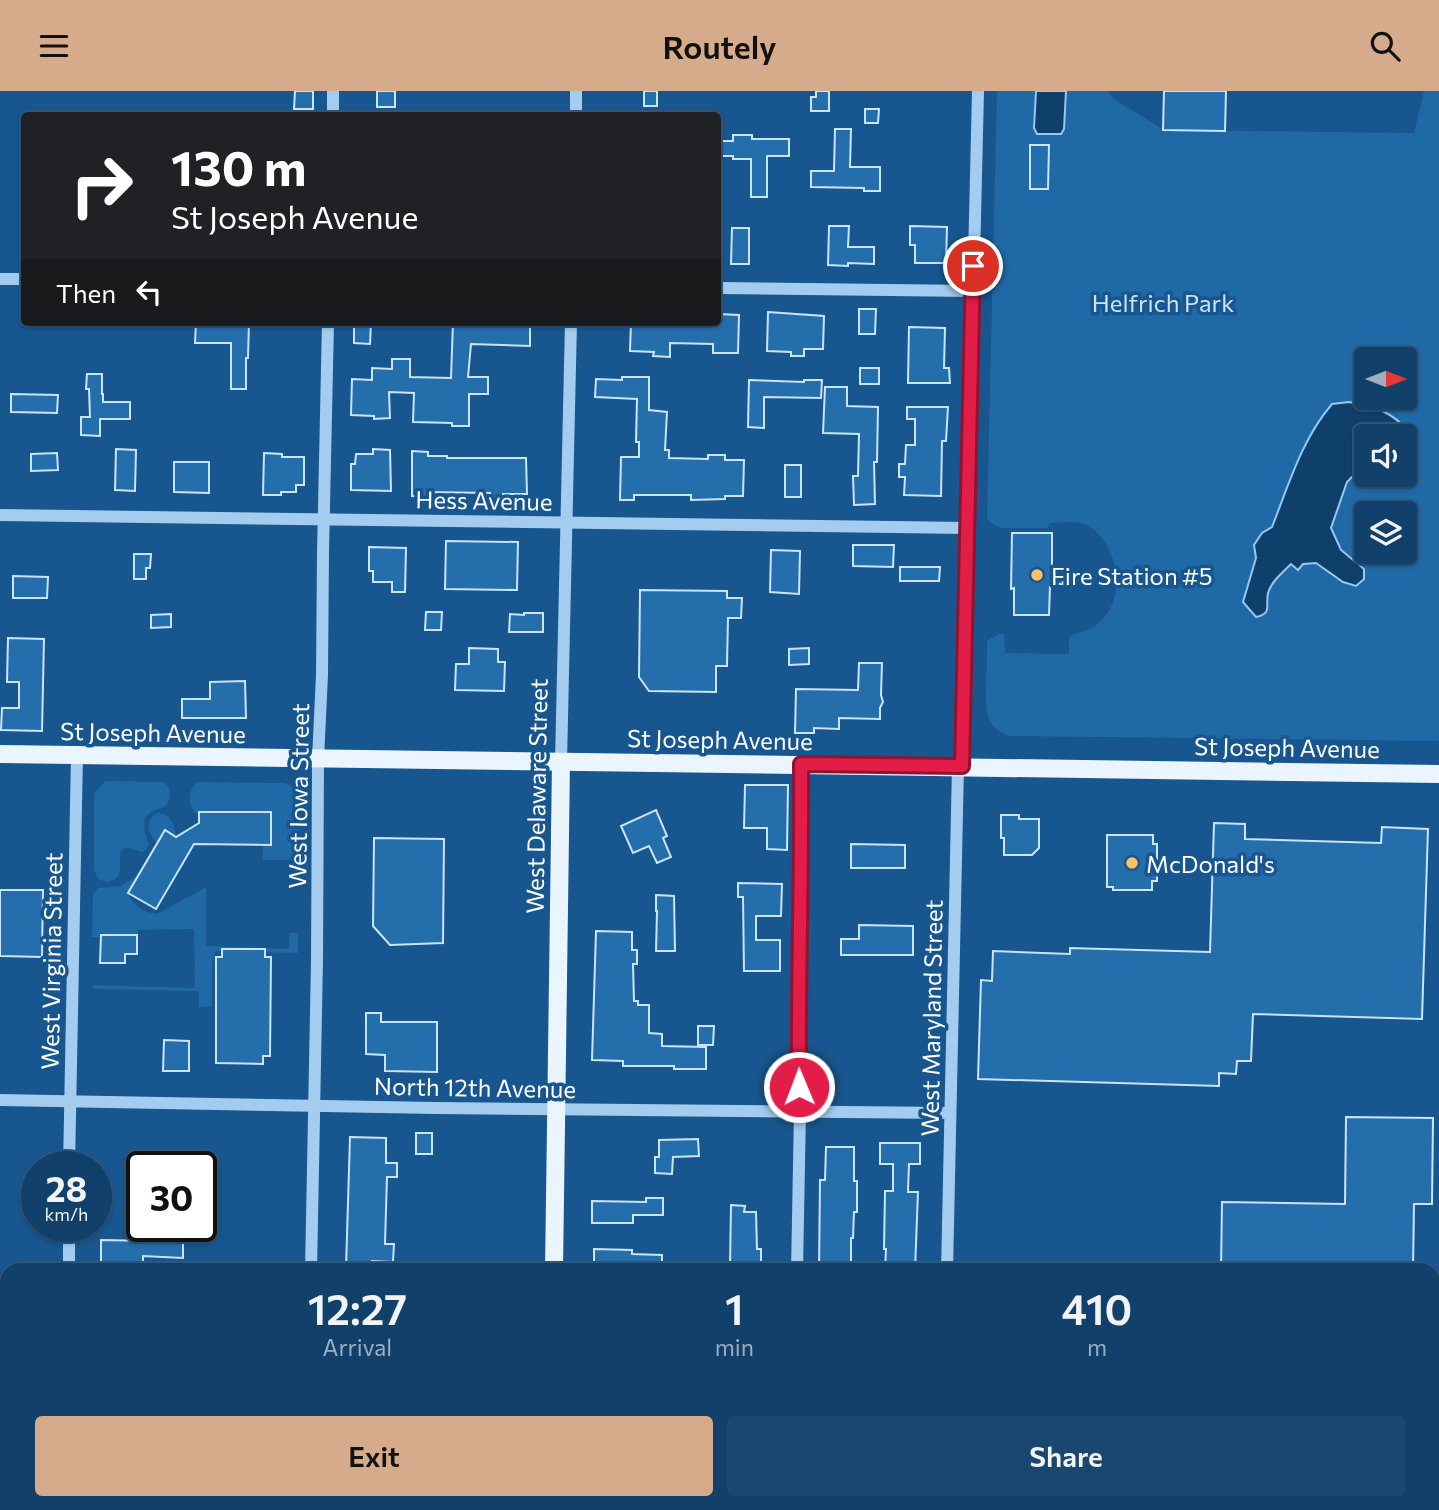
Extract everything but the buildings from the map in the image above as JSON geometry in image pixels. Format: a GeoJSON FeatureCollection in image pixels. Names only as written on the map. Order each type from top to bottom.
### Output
{"type":"FeatureCollection","features":[{"type":"Feature","properties":{"kind":"main road","name":"St Joseph Avenue"},"geometry":{"type":"LineString","coordinates":[[0,754],[1439,774]]}},
{"type":"Feature","properties":{"kind":"main road","name":"West Delaware Street"},"geometry":{"type":"LineString","coordinates":[[554,1263],[561,762]]}},
{"type":"Feature","properties":{"kind":"street"},"geometry":{"type":"LineString","coordinates":[[333,91],[333,112]]}},
{"type":"Feature","properties":{"kind":"street"},"geometry":{"type":"LineString","coordinates":[[576,91],[576,112]]}},
{"type":"Feature","properties":{"kind":"street","name":"West Maryland Street"},"geometry":{"type":"LineString","coordinates":[[947,1263],[978,91]]}},
{"type":"Feature","properties":{"kind":"street"},"geometry":{"type":"LineString","coordinates":[[0,279],[21,279]]}},
{"type":"Feature","properties":{"kind":"street"},"geometry":{"type":"LineString","coordinates":[[721,288],[973,291]]}},
{"type":"Feature","properties":{"kind":"street","name":"West Iowa Street"},"geometry":{"type":"LineString","coordinates":[[311,1263],[318,759],[328,326]]}},
{"type":"Feature","properties":{"kind":"street","name":"West Delaware Street"},"geometry":{"type":"LineString","coordinates":[[561,762],[571,326]]}},
{"type":"Feature","properties":{"kind":"street","name":"Hess Avenue"},"geometry":{"type":"LineString","coordinates":[[0,515],[967,528]]}},
{"type":"Feature","properties":{"kind":"street","name":"West Virginia Street"},"geometry":{"type":"LineString","coordinates":[[69,1151],[77,755]]}},
{"type":"Feature","properties":{"kind":"street"},"geometry":{"type":"LineString","coordinates":[[797,1263],[801,764]]}},
{"type":"Feature","properties":{"kind":"street","name":"North 12th Avenue"},"geometry":{"type":"LineString","coordinates":[[0,1100],[950,1113]]}},
{"type":"Feature","properties":{"kind":"street"},"geometry":{"type":"LineString","coordinates":[[69,1242],[69,1263]]}},
{"type":"Feature","properties":{"kind":"green space","name":"Helfrich Park"},"geometry":{"type":"Polygon","coordinates":[[[997,91],[1109,91],[1112,98],[1164,130],[1414,133],[1424,91],[1439,91],[1439,741],[1010,736],[1001,732],[994,727],[987,714],[987,641],[1004,634],[1005,653],[1069,654],[1069,636],[1093,627],[1107,614],[1113,604],[1116,580],[1107,546],[1098,533],[1086,525],[1050,523],[1047,528],[1001,528],[987,518],[997,91]]]}},
{"type":"Feature","properties":{"kind":"green space"},"geometry":{"type":"Polygon","coordinates":[[[105,781],[164,782],[170,794],[165,807],[152,811],[145,818],[144,830],[149,844],[145,851],[125,848],[120,855],[118,876],[108,882],[98,879],[94,870],[94,794],[105,781]]]}},
{"type":"Feature","properties":{"kind":"green space"},"geometry":{"type":"Polygon","coordinates":[[[285,783],[293,788],[300,801],[300,857],[297,860],[263,860],[263,845],[271,812],[199,812],[199,816],[191,805],[190,797],[195,784],[285,783]]]}},
{"type":"Feature","properties":{"kind":"green space"},"geometry":{"type":"Polygon","coordinates":[[[158,813],[169,817],[176,837],[165,831],[157,843],[151,835],[149,823],[158,813]]]}},
{"type":"Feature","properties":{"kind":"green space"},"geometry":{"type":"Polygon","coordinates":[[[137,876],[128,892],[132,901],[139,908],[157,914],[206,887],[206,946],[289,949],[289,933],[298,933],[298,953],[215,951],[212,963],[212,1006],[199,1007],[199,991],[93,989],[93,985],[195,986],[194,929],[138,930],[137,935],[92,937],[93,893],[98,888],[120,886],[137,876]]]}},
{"type":"Feature","properties":{"kind":"shaded area"},"geometry":{"type":"Polygon","coordinates":[[[1036,91],[1066,91],[1064,129],[1061,134],[1037,134],[1034,128],[1036,91]]]}},
{"type":"Feature","properties":{"kind":"shaded area"},"geometry":{"type":"Polygon","coordinates":[[[1349,402],[1354,403],[1354,410],[1379,410],[1401,424],[1354,424],[1354,475],[1347,482],[1331,528],[1341,550],[1354,561],[1354,564],[1364,569],[1364,579],[1356,586],[1343,582],[1316,563],[1303,564],[1298,570],[1291,564],[1270,589],[1265,613],[1256,617],[1243,602],[1256,558],[1254,545],[1262,533],[1272,527],[1312,432],[1332,404],[1349,402]]]}},
{"type":"Feature","properties":{"kind":"place","name":"Fire Station #5"},"geometry":{"type":"Point","coordinates":[1037,575]}},
{"type":"Feature","properties":{"kind":"place","name":"McDonald's"},"geometry":{"type":"Point","coordinates":[1132,863]}},
{"type":"Feature","properties":{"kind":"route"},"geometry":{"type":"LineString","coordinates":[[799,1087],[801,764],[962,766],[973,266]]}}]}
